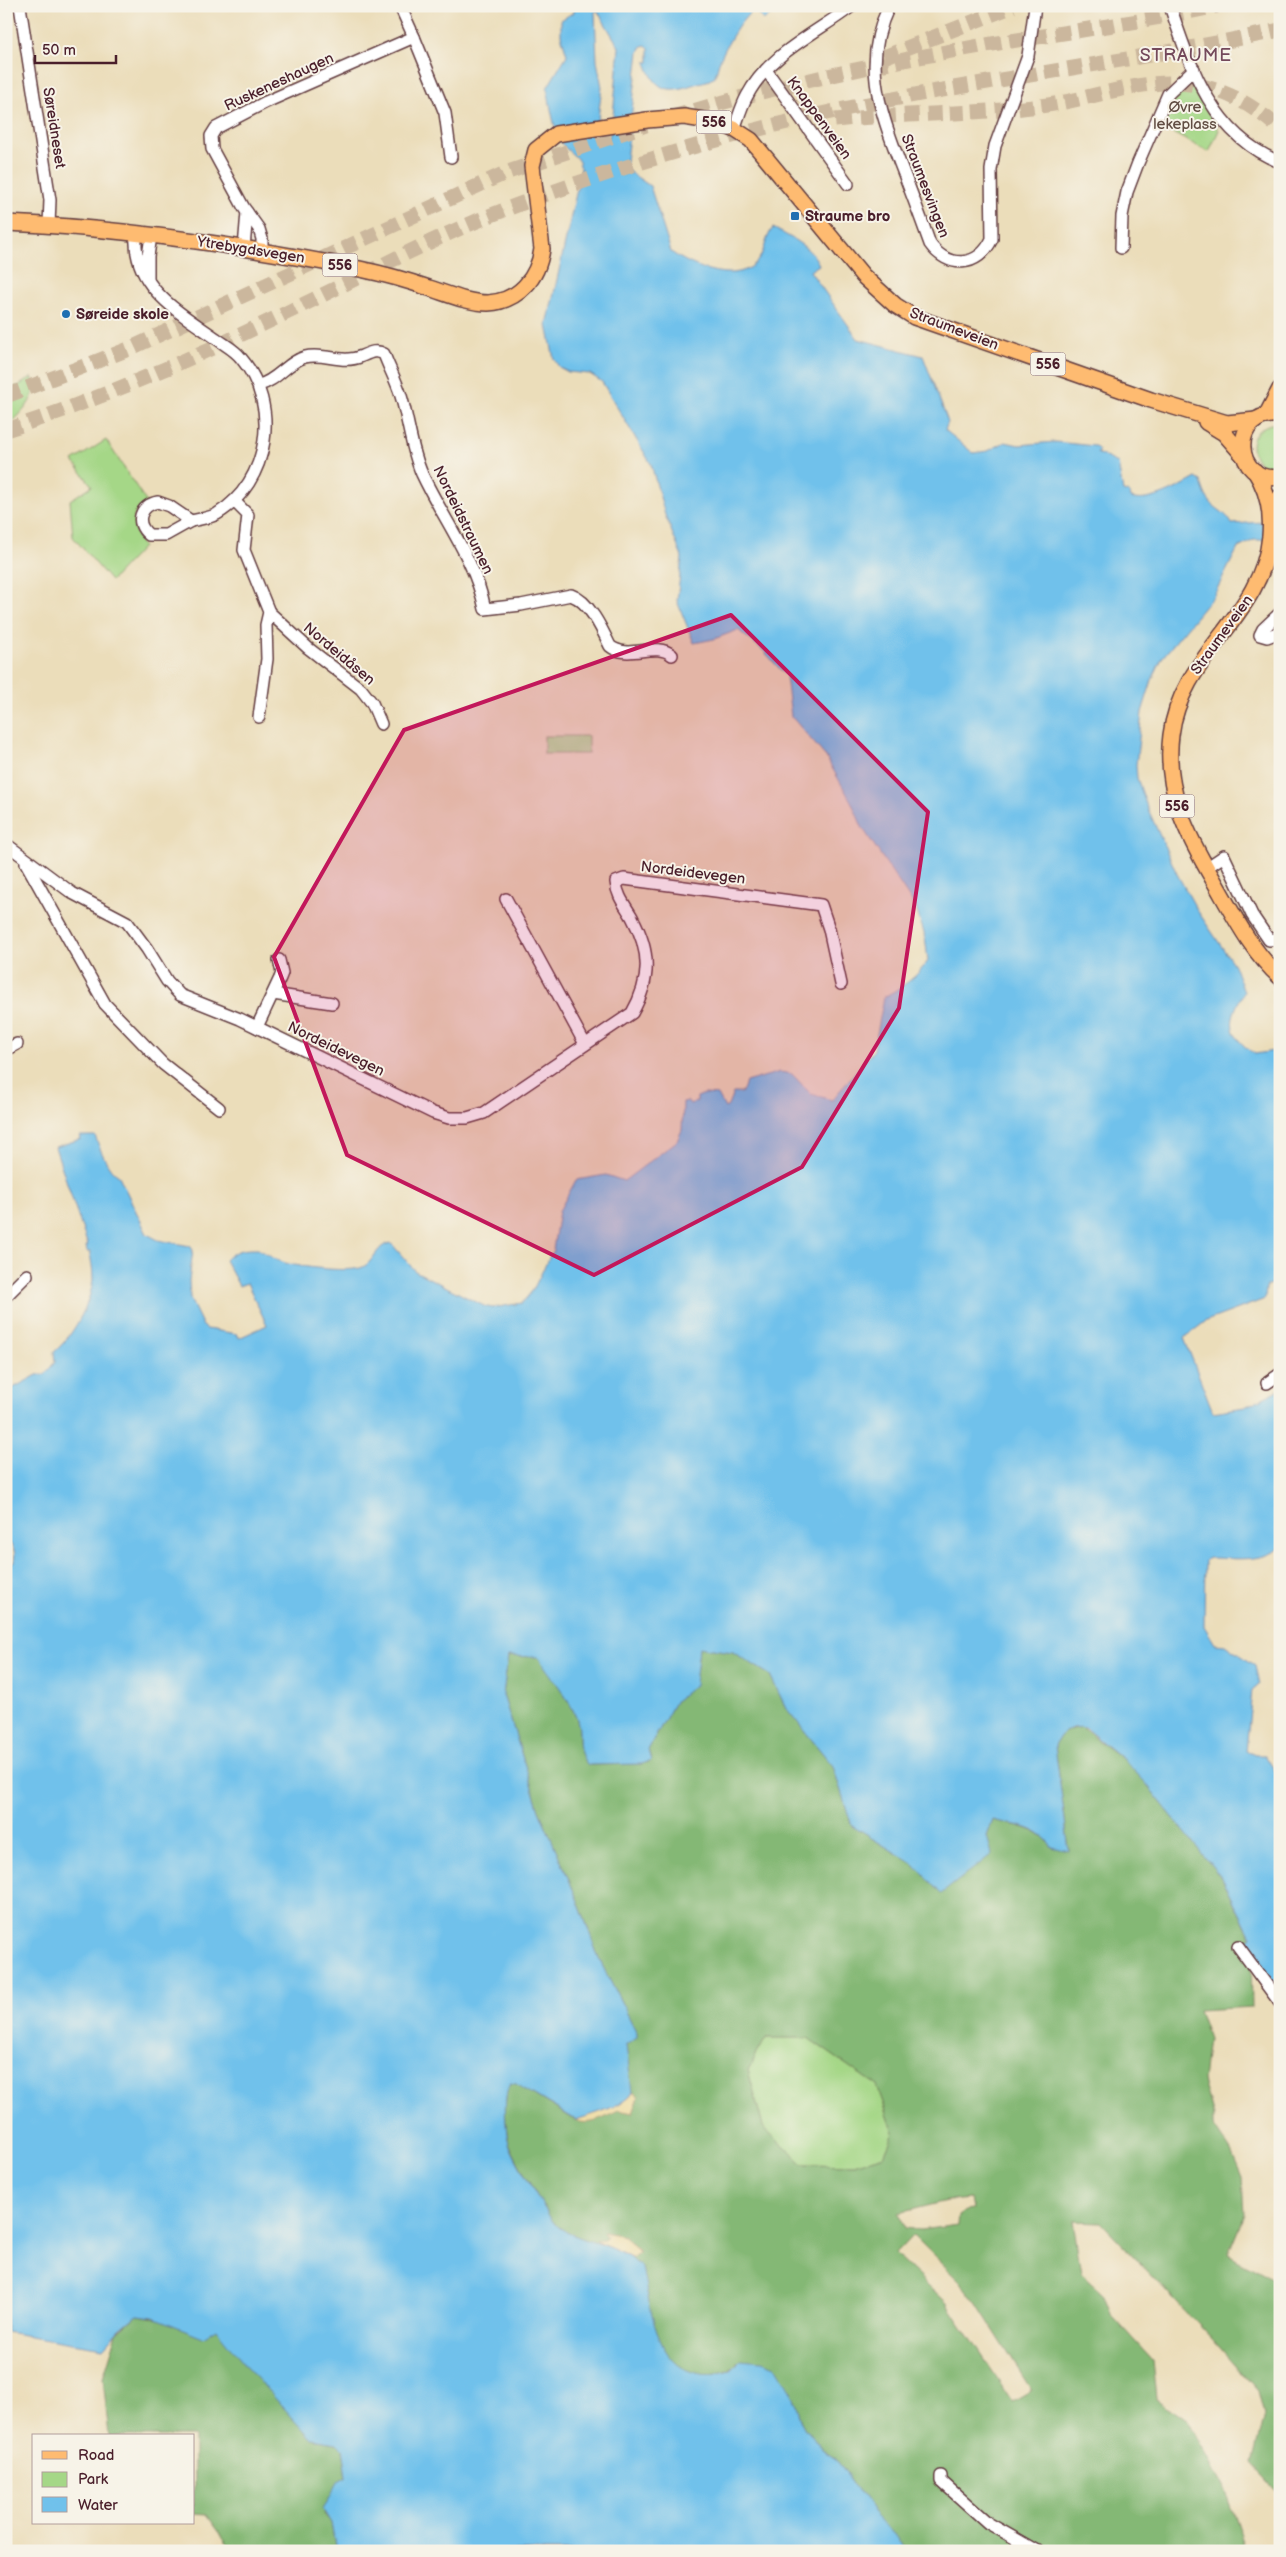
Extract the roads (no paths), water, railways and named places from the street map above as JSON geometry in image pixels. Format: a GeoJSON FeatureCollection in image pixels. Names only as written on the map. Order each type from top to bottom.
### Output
{"type":"FeatureCollection","features":[{"type":"Feature","properties":{"kind":"main road","name":"Straumeveien"},"geometry":{"type":"LineString","coordinates":[[536,150],[544,141],[556,134],[669,117],[699,118],[734,129],[751,140],[769,160],[863,276],[895,305],[914,316],[1151,400],[1227,422],[1267,417]]}},
{"type":"Feature","properties":{"kind":"main road","name":"Ytrebygdsvegen"},"geometry":{"type":"LineString","coordinates":[[6,223],[49,224],[244,248],[389,275],[476,302],[499,301],[518,293],[527,285],[535,275],[540,261],[542,249],[532,179],[532,166],[536,150]]}},
{"type":"Feature","properties":{"kind":"main road"},"geometry":{"type":"LineString","coordinates":[[1244,456],[1244,436],[1267,417],[1280,389]]}},
{"type":"Feature","properties":{"kind":"main road","name":"Straumeveien"},"geometry":{"type":"LineString","coordinates":[[1183,409],[1224,433],[1244,456]]}},
{"type":"Feature","properties":{"kind":"main road","name":"556"},"geometry":{"type":"LineString","coordinates":[[1244,456],[1255,471]]}},
{"type":"Feature","properties":{"kind":"main road","name":"Straumeveien"},"geometry":{"type":"LineString","coordinates":[[1255,471],[1265,490],[1272,515]]}},
{"type":"Feature","properties":{"kind":"main road"},"geometry":{"type":"LineString","coordinates":[[1255,471],[1268,477],[1280,477]]}},
{"type":"Feature","properties":{"kind":"main road","name":"Straumeveien"},"geometry":{"type":"LineString","coordinates":[[1280,497],[1272,515],[1266,561],[1253,593],[1202,660],[1187,684],[1175,715],[1171,734],[1170,770],[1175,802],[1185,828],[1206,868],[1256,950],[1280,977]]}},
{"type":"Feature","properties":{"kind":"street","name":"Søreidneset"},"geometry":{"type":"LineString","coordinates":[[20,6],[48,184],[49,224]]}},
{"type":"Feature","properties":{"kind":"street"},"geometry":{"type":"LineString","coordinates":[[400,6],[445,113],[451,157]]}},
{"type":"Feature","properties":{"kind":"street","name":"Knappenveien"},"geometry":{"type":"LineString","coordinates":[[734,129],[746,97],[779,56],[852,6]]}},
{"type":"Feature","properties":{"kind":"street","name":"Straumesvingen"},"geometry":{"type":"LineString","coordinates":[[889,6],[878,35],[875,54],[874,73],[878,103],[930,244],[937,254],[958,262],[970,261],[979,256],[992,239],[990,192],[994,154],[1028,56],[1035,6]]}},
{"type":"Feature","properties":{"kind":"street"},"geometry":{"type":"LineString","coordinates":[[1170,6],[1194,69],[1211,104],[1231,132],[1267,157],[1279,158]]}},
{"type":"Feature","properties":{"kind":"street","name":"Ruskeneshaugen"},"geometry":{"type":"LineString","coordinates":[[262,251],[262,239],[259,229],[247,212],[212,149],[211,136],[216,128],[266,102],[414,37]]}},
{"type":"Feature","properties":{"kind":"street"},"geometry":{"type":"LineString","coordinates":[[1121,248],[1122,216],[1127,192],[1138,163],[1168,94],[1194,69]]}},
{"type":"Feature","properties":{"kind":"street","name":"Knappenveien"},"geometry":{"type":"LineString","coordinates":[[766,70],[848,184]]}},
{"type":"Feature","properties":{"kind":"street"},"geometry":{"type":"LineString","coordinates":[[244,248],[247,212]]}},
{"type":"Feature","properties":{"kind":"street"},"geometry":{"type":"LineString","coordinates":[[136,234],[135,247],[144,277],[168,305],[241,356],[259,385],[264,406],[264,445],[259,466],[248,485],[234,501],[215,515],[191,521]]}},
{"type":"Feature","properties":{"kind":"street"},"geometry":{"type":"LineString","coordinates":[[148,281],[148,256],[151,236]]}},
{"type":"Feature","properties":{"kind":"street","name":"Nordeidstraumen"},"geometry":{"type":"LineString","coordinates":[[259,385],[267,383],[294,362],[305,357],[350,361],[380,351],[384,354],[401,395],[410,437],[422,474],[465,552],[485,609],[521,605],[571,595],[578,598],[585,605],[615,651],[628,653],[660,650],[667,651],[672,655]]}},
{"type":"Feature","properties":{"kind":"street","name":"Nordeidåsen"},"geometry":{"type":"LineString","coordinates":[[234,501],[248,515],[244,550],[269,612],[308,648],[361,689],[372,703],[381,724]]}},
{"type":"Feature","properties":{"kind":"street","name":"Nordeidåsen"},"geometry":{"type":"LineString","coordinates":[[259,717],[267,659],[266,625],[269,612]]}},
{"type":"Feature","properties":{"kind":"street","name":"Straumeveien"},"geometry":{"type":"LineString","coordinates":[[1280,613],[1263,629],[1260,635],[1267,637],[1280,632]]}},
{"type":"Feature","properties":{"kind":"street","name":"Nordeidevegen"},"geometry":{"type":"LineString","coordinates":[[6,844],[72,893],[127,922],[148,949],[172,989],[180,996],[257,1027],[433,1113],[449,1118],[467,1118],[484,1113],[632,1013],[642,995],[647,975],[646,953],[633,919],[616,892],[616,882],[624,879],[821,905],[826,916],[841,984]]}},
{"type":"Feature","properties":{"kind":"street"},"geometry":{"type":"LineString","coordinates":[[1206,868],[1224,856],[1241,896],[1274,939]]}},
{"type":"Feature","properties":{"kind":"street","name":"Nordeidevegen"},"geometry":{"type":"LineString","coordinates":[[24,859],[105,1004],[163,1064],[219,1108]]}},
{"type":"Feature","properties":{"kind":"street"},"geometry":{"type":"LineString","coordinates":[[506,899],[584,1044]]}},
{"type":"Feature","properties":{"kind":"street"},"geometry":{"type":"LineString","coordinates":[[257,1027],[282,973],[279,960]]}},
{"type":"Feature","properties":{"kind":"street","name":"Nordeidevegen"},"geometry":{"type":"LineString","coordinates":[[273,994],[332,1003]]}},
{"type":"Feature","properties":{"kind":"street"},"geometry":{"type":"LineString","coordinates":[[6,1296],[27,1275]]}},
{"type":"Feature","properties":{"kind":"street"},"geometry":{"type":"LineString","coordinates":[[1266,1383],[1280,1374]]}},
{"type":"Feature","properties":{"kind":"street"},"geometry":{"type":"LineString","coordinates":[[1238,1946],[1280,2003]]}},
{"type":"Feature","properties":{"kind":"street"},"geometry":{"type":"LineString","coordinates":[[940,2476],[940,2481],[988,2523],[1037,2551]]}},
{"type":"Feature","properties":{"kind":"water"},"geometry":{"type":"Polygon","coordinates":[[[574,6],[786,6],[763,20],[754,9],[743,20],[730,39],[714,76],[706,81],[679,88],[665,88],[654,80],[650,72],[646,62],[649,62],[649,49],[646,45],[642,46],[639,52],[625,169],[650,186],[671,252],[691,263],[715,272],[740,272],[751,267],[759,259],[773,228],[806,248],[816,259],[819,265],[810,271],[858,339],[923,356],[948,422],[945,430],[973,453],[988,451],[1005,442],[1019,445],[1055,442],[1095,446],[1099,450],[1097,453],[1118,463],[1123,491],[1130,493],[1131,498],[1147,499],[1156,497],[1196,478],[1201,481],[1208,498],[1232,524],[1280,521],[1280,540],[1254,540],[1238,548],[1214,595],[1162,658],[1152,680],[1142,712],[1136,765],[1137,778],[1147,807],[1177,874],[1197,910],[1234,965],[1244,992],[1233,1018],[1235,1033],[1239,1040],[1255,1054],[1280,1050],[1280,1279],[1266,1287],[1265,1299],[1206,1321],[1184,1338],[1213,1412],[1245,1407],[1279,1390],[1280,1392],[1280,1439],[1274,1448],[1272,1460],[1280,1482],[1280,1548],[1272,1553],[1255,1558],[1209,1558],[1205,1560],[1204,1626],[1215,1644],[1225,1645],[1255,1666],[1259,1684],[1252,1690],[1246,1751],[1255,1755],[1265,1755],[1280,1779],[1280,1996],[1253,1955],[1246,1940],[1251,1936],[1223,1880],[1144,1781],[1125,1761],[1085,1728],[1080,1727],[1066,1731],[1059,1737],[1055,1746],[1069,1851],[1052,1847],[1047,1840],[1034,1831],[993,1820],[987,1836],[992,1854],[941,1894],[914,1864],[852,1826],[833,1766],[786,1708],[770,1675],[733,1652],[699,1647],[695,1685],[676,1700],[648,1750],[651,1761],[642,1764],[588,1765],[581,1752],[578,1721],[575,1714],[563,1692],[538,1657],[508,1656],[503,1695],[539,1810],[578,1901],[599,1959],[637,2033],[637,2038],[626,2045],[632,2092],[623,2102],[615,2106],[576,2120],[516,2084],[510,2083],[506,2095],[505,2112],[509,2143],[512,2150],[541,2202],[560,2228],[623,2254],[642,2268],[657,2333],[664,2348],[673,2360],[685,2369],[701,2374],[727,2372],[733,2369],[741,2359],[762,2361],[775,2366],[794,2397],[800,2420],[805,2429],[822,2449],[836,2458],[874,2514],[910,2551],[336,2551],[331,2523],[323,2510],[338,2481],[346,2477],[342,2448],[337,2443],[312,2439],[244,2364],[216,2329],[203,2337],[153,2317],[137,2315],[120,2329],[103,2348],[6,2332],[6,1567],[14,1562],[15,1555],[13,1547],[6,1539],[6,1392],[37,1375],[45,1374],[55,1362],[54,1352],[74,1329],[85,1309],[93,1279],[90,1252],[87,1252],[86,1246],[88,1246],[55,1147],[81,1139],[80,1136],[95,1136],[107,1164],[119,1176],[147,1234],[158,1240],[190,1246],[193,1250],[189,1281],[190,1299],[203,1326],[207,1329],[237,1334],[239,1338],[267,1325],[247,1283],[239,1286],[225,1260],[240,1250],[248,1249],[258,1249],[277,1260],[289,1264],[315,1268],[357,1269],[367,1264],[382,1247],[391,1243],[415,1271],[484,1306],[492,1308],[522,1303],[533,1290],[553,1250],[559,1211],[576,1180],[606,1175],[624,1181],[677,1141],[682,1130],[683,1102],[688,1101],[690,1104],[697,1101],[697,1097],[705,1094],[718,1095],[725,1108],[728,1106],[733,1093],[742,1093],[746,1082],[780,1072],[792,1074],[811,1094],[832,1100],[874,1050],[884,997],[908,982],[928,961],[925,936],[916,908],[862,827],[852,803],[826,757],[791,716],[786,676],[763,650],[738,630],[714,639],[694,643],[677,601],[682,557],[665,515],[651,464],[602,382],[590,374],[568,372],[559,367],[554,359],[547,325],[581,171],[577,158],[565,148],[559,139],[547,88],[567,55],[561,35],[561,20],[574,12],[574,6]],[[597,10],[595,12],[597,61],[602,87],[597,126],[599,137],[604,142],[608,139],[612,128],[619,47],[597,10]]]}},
{"type":"Feature","properties":{"kind":"tunnel"},"geometry":{"type":"LineString","coordinates":[[884,57],[1013,6]]}},
{"type":"Feature","properties":{"kind":"tunnel"},"geometry":{"type":"LineString","coordinates":[[673,117],[791,85],[871,67],[952,51],[1133,22],[1217,6]]}},
{"type":"Feature","properties":{"kind":"tunnel"},"geometry":{"type":"LineString","coordinates":[[6,430],[111,392],[213,348],[453,231],[552,192],[632,165],[753,130],[835,111],[946,89],[1169,52],[1280,30]]}},
{"type":"Feature","properties":{"kind":"tunnel"},"geometry":{"type":"LineString","coordinates":[[835,120],[1014,109],[1057,103],[1143,85],[1178,83],[1207,87],[1233,97],[1257,111],[1280,129]]}},
{"type":"Feature","properties":{"kind":"tunnel"},"geometry":{"type":"LineString","coordinates":[[6,396],[129,349],[505,173],[646,125]]}},
{"type":"Feature","properties":{"kind":"place","name":"Straume bro"},"geometry":{"type":"Point","coordinates":[795,216]}},
{"type":"Feature","properties":{"kind":"place","name":"Søreide skole"},"geometry":{"type":"Point","coordinates":[66,314]}},
{"type":"Feature","properties":{"kind":"district","name":"STRAUME"},"geometry":{"type":"Point","coordinates":[1186,55]}},
{"type":"Feature","properties":{"kind":"park label","name":"Øvre lekeplass"},"geometry":{"type":"Point","coordinates":[1185,116]}}]}
